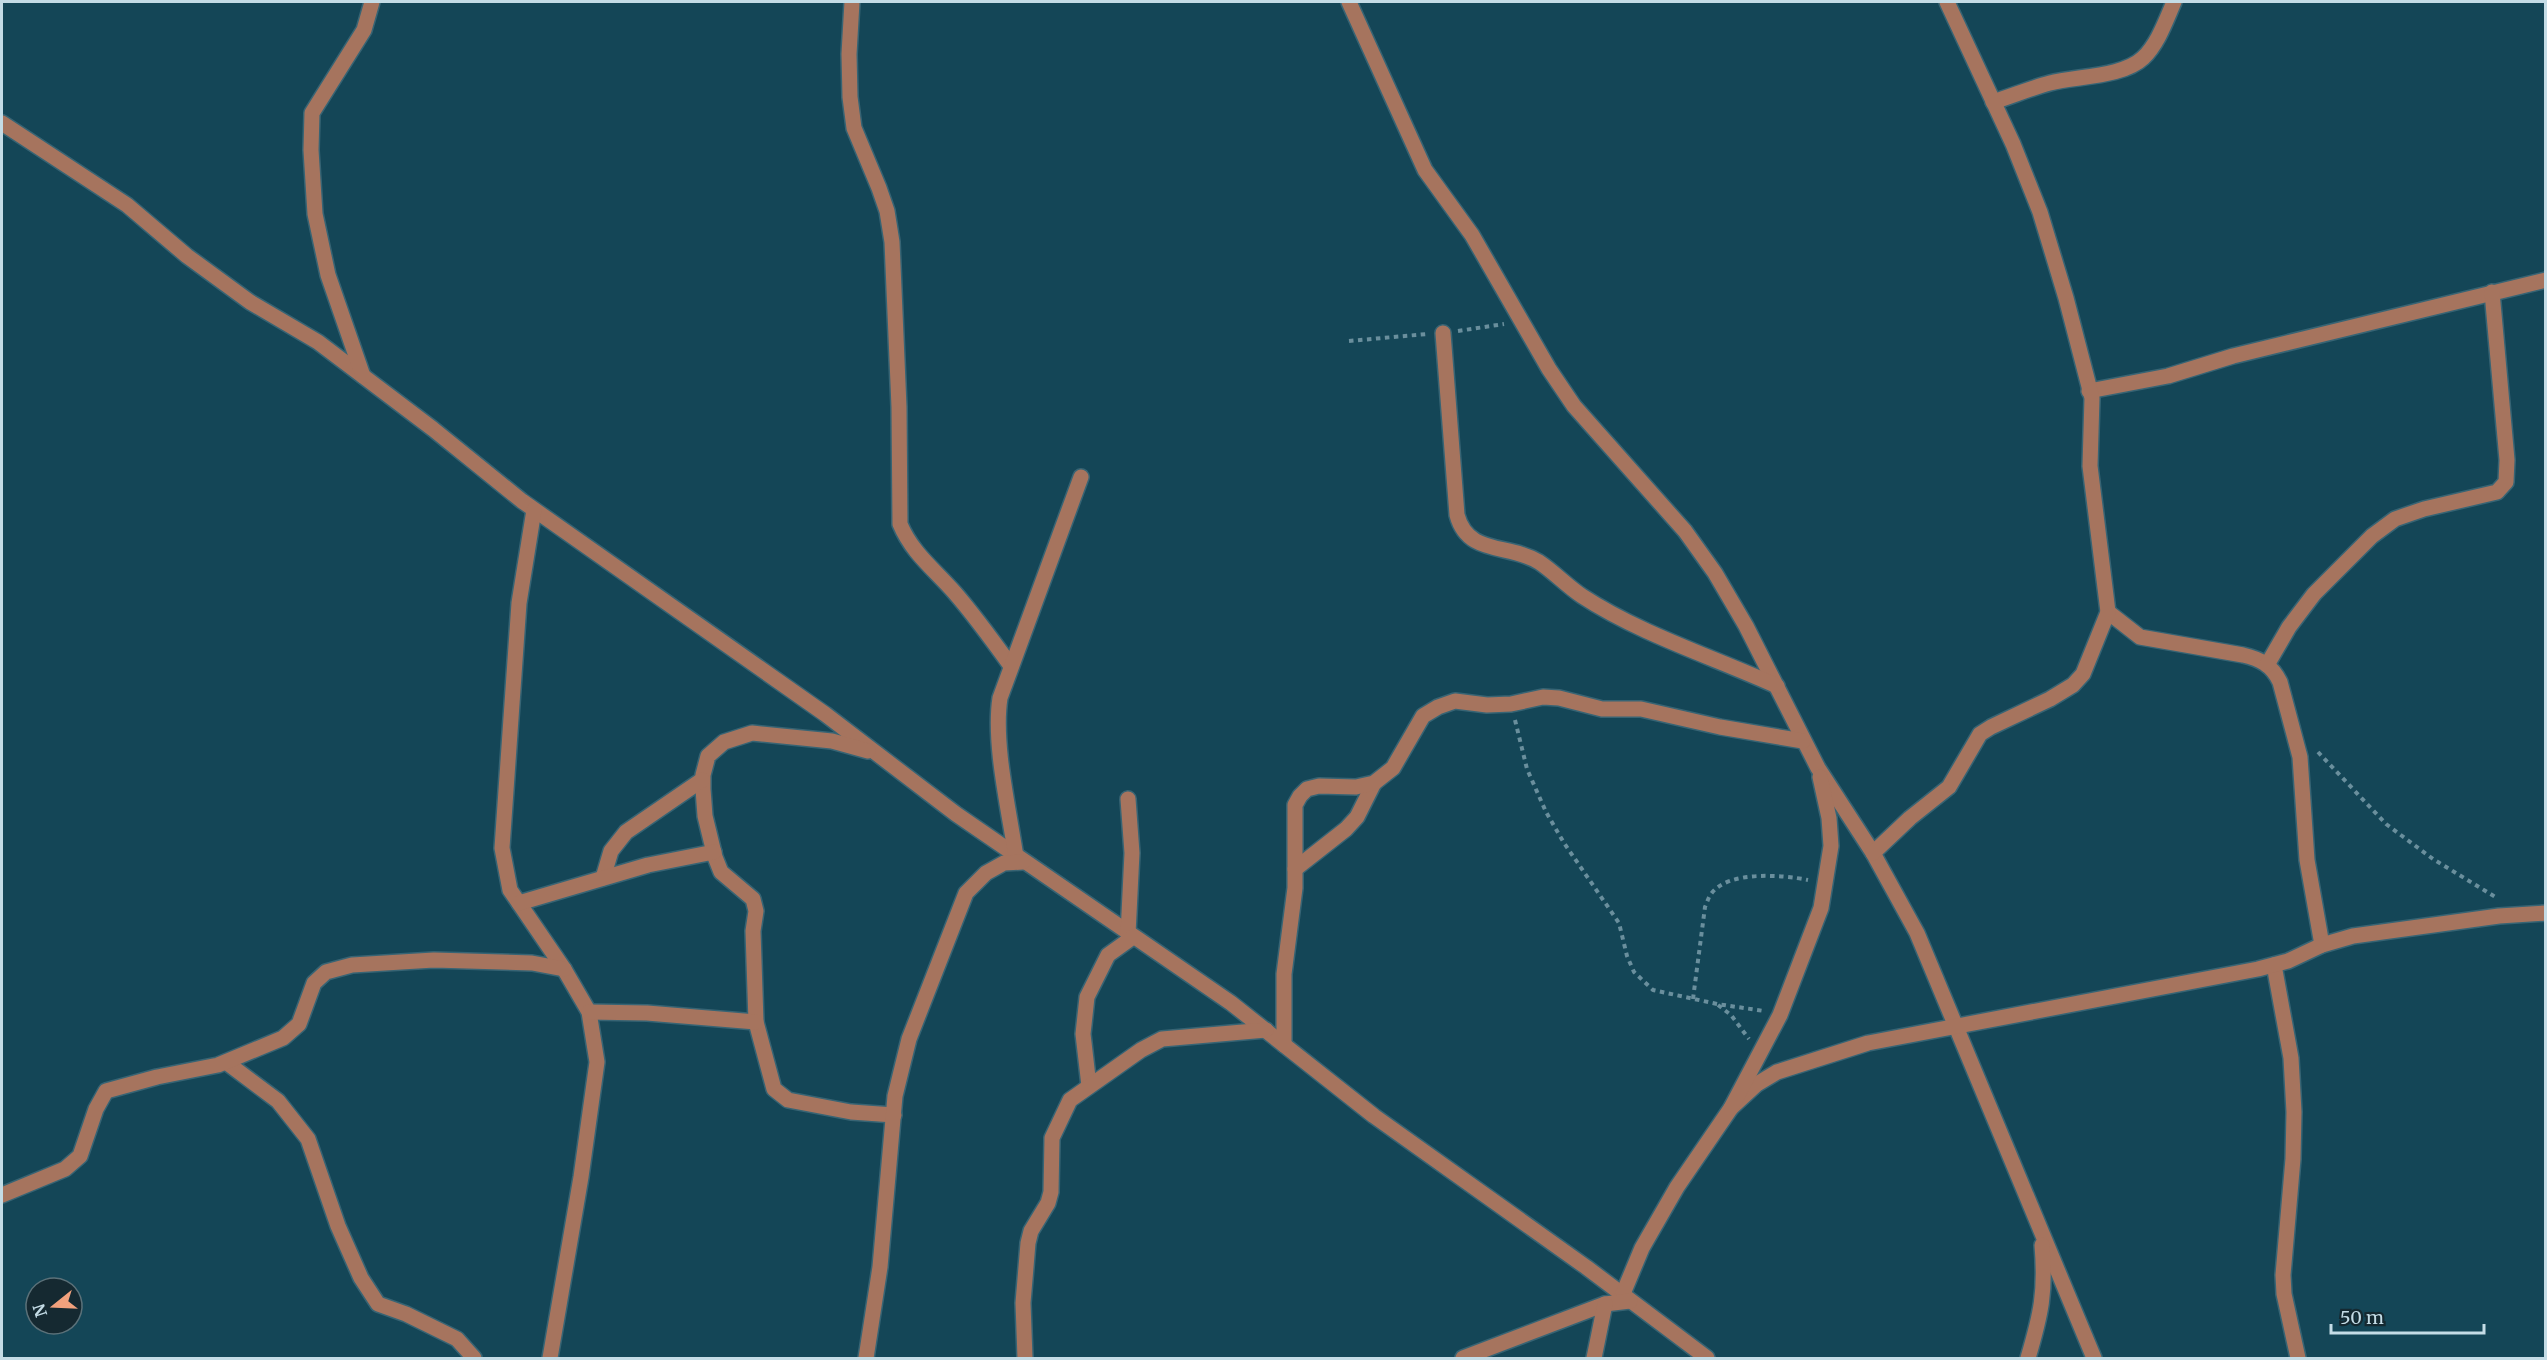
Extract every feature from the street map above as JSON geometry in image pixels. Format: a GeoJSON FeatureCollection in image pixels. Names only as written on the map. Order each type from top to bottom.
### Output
{"type":"FeatureCollection","features":[{"type":"Feature","properties":{"kind":"street"},"geometry":{"type":"LineString","coordinates":[[363,376],[328,275],[315,214],[311,150],[312,113],[364,30],[372,2]]}},
{"type":"Feature","properties":{"kind":"street"},"geometry":{"type":"LineString","coordinates":[[852,2],[850,65],[854,128],[887,211],[892,242],[899,407],[900,524],[907,540],[924,562],[943,579],[981,622],[1011,666]]}},
{"type":"Feature","properties":{"kind":"street"},"geometry":{"type":"LineString","coordinates":[[1349,2],[1425,170],[1478,244],[1549,369],[1574,406],[1686,531],[1715,573],[1777,686],[1818,768],[1873,853],[1917,933],[2094,1359]]}},
{"type":"Feature","properties":{"kind":"street"},"geometry":{"type":"LineString","coordinates":[[1873,853],[1910,818],[1949,787],[1980,735],[1991,727],[2050,699],[2073,685],[2083,674],[2108,612],[2090,466],[2093,423],[2090,391],[2040,212],[2013,144],[1947,2]]}},
{"type":"Feature","properties":{"kind":"street"},"geometry":{"type":"LineString","coordinates":[[1994,102],[2050,83],[2115,71],[2135,64],[2144,57],[2157,38],[2174,2]]}},
{"type":"Feature","properties":{"kind":"street"},"geometry":{"type":"LineString","coordinates":[[2,123],[128,205],[196,263],[250,302],[318,342],[534,510],[825,714],[1019,859],[1231,1003],[1374,1116],[1586,1267],[1707,1359]]}},
{"type":"Feature","properties":{"kind":"street"},"geometry":{"type":"LineString","coordinates":[[2090,391],[2168,376],[2233,356],[2311,339],[2546,280]]}},
{"type":"Feature","properties":{"kind":"street"},"geometry":{"type":"LineString","coordinates":[[2267,665],[2289,627],[2314,594],[2372,536],[2395,519],[2424,509],[2497,492],[2506,482],[2507,460],[2492,292]]}},
{"type":"Feature","properties":{"kind":"street"},"geometry":{"type":"LineString","coordinates":[[1443,333],[1457,515],[1460,527],[1467,536],[1476,543],[1536,560],[1581,595],[1608,610],[1648,630],[1777,686]]}},
{"type":"Feature","properties":{"kind":"street"},"geometry":{"type":"LineString","coordinates":[[1019,859],[998,716],[1000,698],[1081,477]]}},
{"type":"Feature","properties":{"kind":"street"},"geometry":{"type":"LineString","coordinates":[[534,510],[519,603],[502,848],[510,890],[564,969],[589,1012],[597,1062],[583,1167],[550,1359]]}},
{"type":"Feature","properties":{"kind":"street"},"geometry":{"type":"LineString","coordinates":[[2108,612],[2140,637],[2258,659],[2276,672],[2300,757],[2307,860],[2322,945]]}},
{"type":"Feature","properties":{"kind":"street"},"geometry":{"type":"LineString","coordinates":[[1295,869],[1346,829],[1357,817],[1374,783],[1393,768],[1423,716],[1455,701],[1486,705],[1559,698],[1602,709],[1641,709],[1720,728],[1803,741]]}},
{"type":"Feature","properties":{"kind":"street"},"geometry":{"type":"LineString","coordinates":[[876,753],[832,741],[752,733],[723,742],[708,756],[702,780],[705,816],[721,872],[753,899],[756,911],[753,931],[756,1022],[774,1089],[788,1100],[851,1112],[894,1115]]}},
{"type":"Feature","properties":{"kind":"street"},"geometry":{"type":"LineString","coordinates":[[1626,1299],[1642,1248],[1677,1187],[1731,1108],[1780,1015],[1821,908],[1831,846],[1829,818],[1818,768]]}},
{"type":"Feature","properties":{"kind":"street"},"geometry":{"type":"LineString","coordinates":[[603,878],[611,851],[626,832],[702,780]]}},
{"type":"Feature","properties":{"kind":"street"},"geometry":{"type":"LineString","coordinates":[[1284,1045],[1284,974],[1295,888],[1294,818],[1296,805],[1300,796],[1307,789],[1319,786],[1356,787],[1374,783]]}},
{"type":"Feature","properties":{"kind":"street"},"geometry":{"type":"LineString","coordinates":[[1089,1086],[1083,1034],[1087,997],[1108,955],[1130,935],[1131,853],[1128,799]]}},
{"type":"Feature","properties":{"kind":"street"},"geometry":{"type":"LineString","coordinates":[[519,903],[648,865],[714,852]]}},
{"type":"Feature","properties":{"kind":"street"},"geometry":{"type":"LineString","coordinates":[[866,1359],[880,1267],[896,1096],[909,1039],[966,892],[986,873],[1004,863],[1019,859]]}},
{"type":"Feature","properties":{"kind":"street"},"geometry":{"type":"LineString","coordinates":[[1731,1108],[1757,1084],[1777,1072],[1868,1043],[1955,1024],[2110,999],[2274,965],[2322,945],[2353,936],[2522,914],[2546,913]]}},
{"type":"Feature","properties":{"kind":"street"},"geometry":{"type":"LineString","coordinates":[[2,1195],[65,1169],[80,1156],[96,1109],[106,1091],[226,1062],[283,1038],[299,1024],[314,983],[326,972],[352,965],[434,960],[532,963],[564,969]]}},
{"type":"Feature","properties":{"kind":"street"},"geometry":{"type":"LineString","coordinates":[[2274,965],[2292,1058],[2293,1159],[2283,1275],[2284,1294],[2298,1359]]}},
{"type":"Feature","properties":{"kind":"street"},"geometry":{"type":"LineString","coordinates":[[589,1012],[647,1013],[756,1022]]}},
{"type":"Feature","properties":{"kind":"street"},"geometry":{"type":"LineString","coordinates":[[1025,1359],[1023,1303],[1031,1231],[1048,1203],[1051,1192],[1052,1138],[1070,1100],[1141,1050],[1162,1040],[1266,1030]]}},
{"type":"Feature","properties":{"kind":"street"},"geometry":{"type":"LineString","coordinates":[[226,1062],[278,1101],[308,1139],[338,1226],[362,1278],[378,1304],[406,1314],[457,1339],[474,1359]]}},
{"type":"Feature","properties":{"kind":"street"},"geometry":{"type":"LineString","coordinates":[[2028,1359],[2043,1300],[2045,1277],[2041,1230]]}},
{"type":"Feature","properties":{"kind":"street"},"geometry":{"type":"LineString","coordinates":[[1462,1359],[1605,1304],[1626,1299]]}},
{"type":"Feature","properties":{"kind":"street"},"geometry":{"type":"LineString","coordinates":[[1594,1359],[1605,1304]]}},
{"type":"Feature","properties":{"kind":"path"},"geometry":{"type":"LineString","coordinates":[[1511,704],[1527,769],[1546,812],[1564,843],[1619,923],[1627,956],[1634,972],[1653,990],[1780,1015]]}},
{"type":"Feature","properties":{"kind":"path"},"geometry":{"type":"LineString","coordinates":[[2316,750],[2386,824],[2433,859],[2522,914]]}},
{"type":"Feature","properties":{"kind":"path"},"geometry":{"type":"LineString","coordinates":[[1693,999],[1705,907],[1710,894],[1718,887],[1733,881],[1775,875],[1825,884]]}},
{"type":"Feature","properties":{"kind":"path"},"geometry":{"type":"LineString","coordinates":[[1717,1004],[1731,1015],[1758,1056]]}}]}
